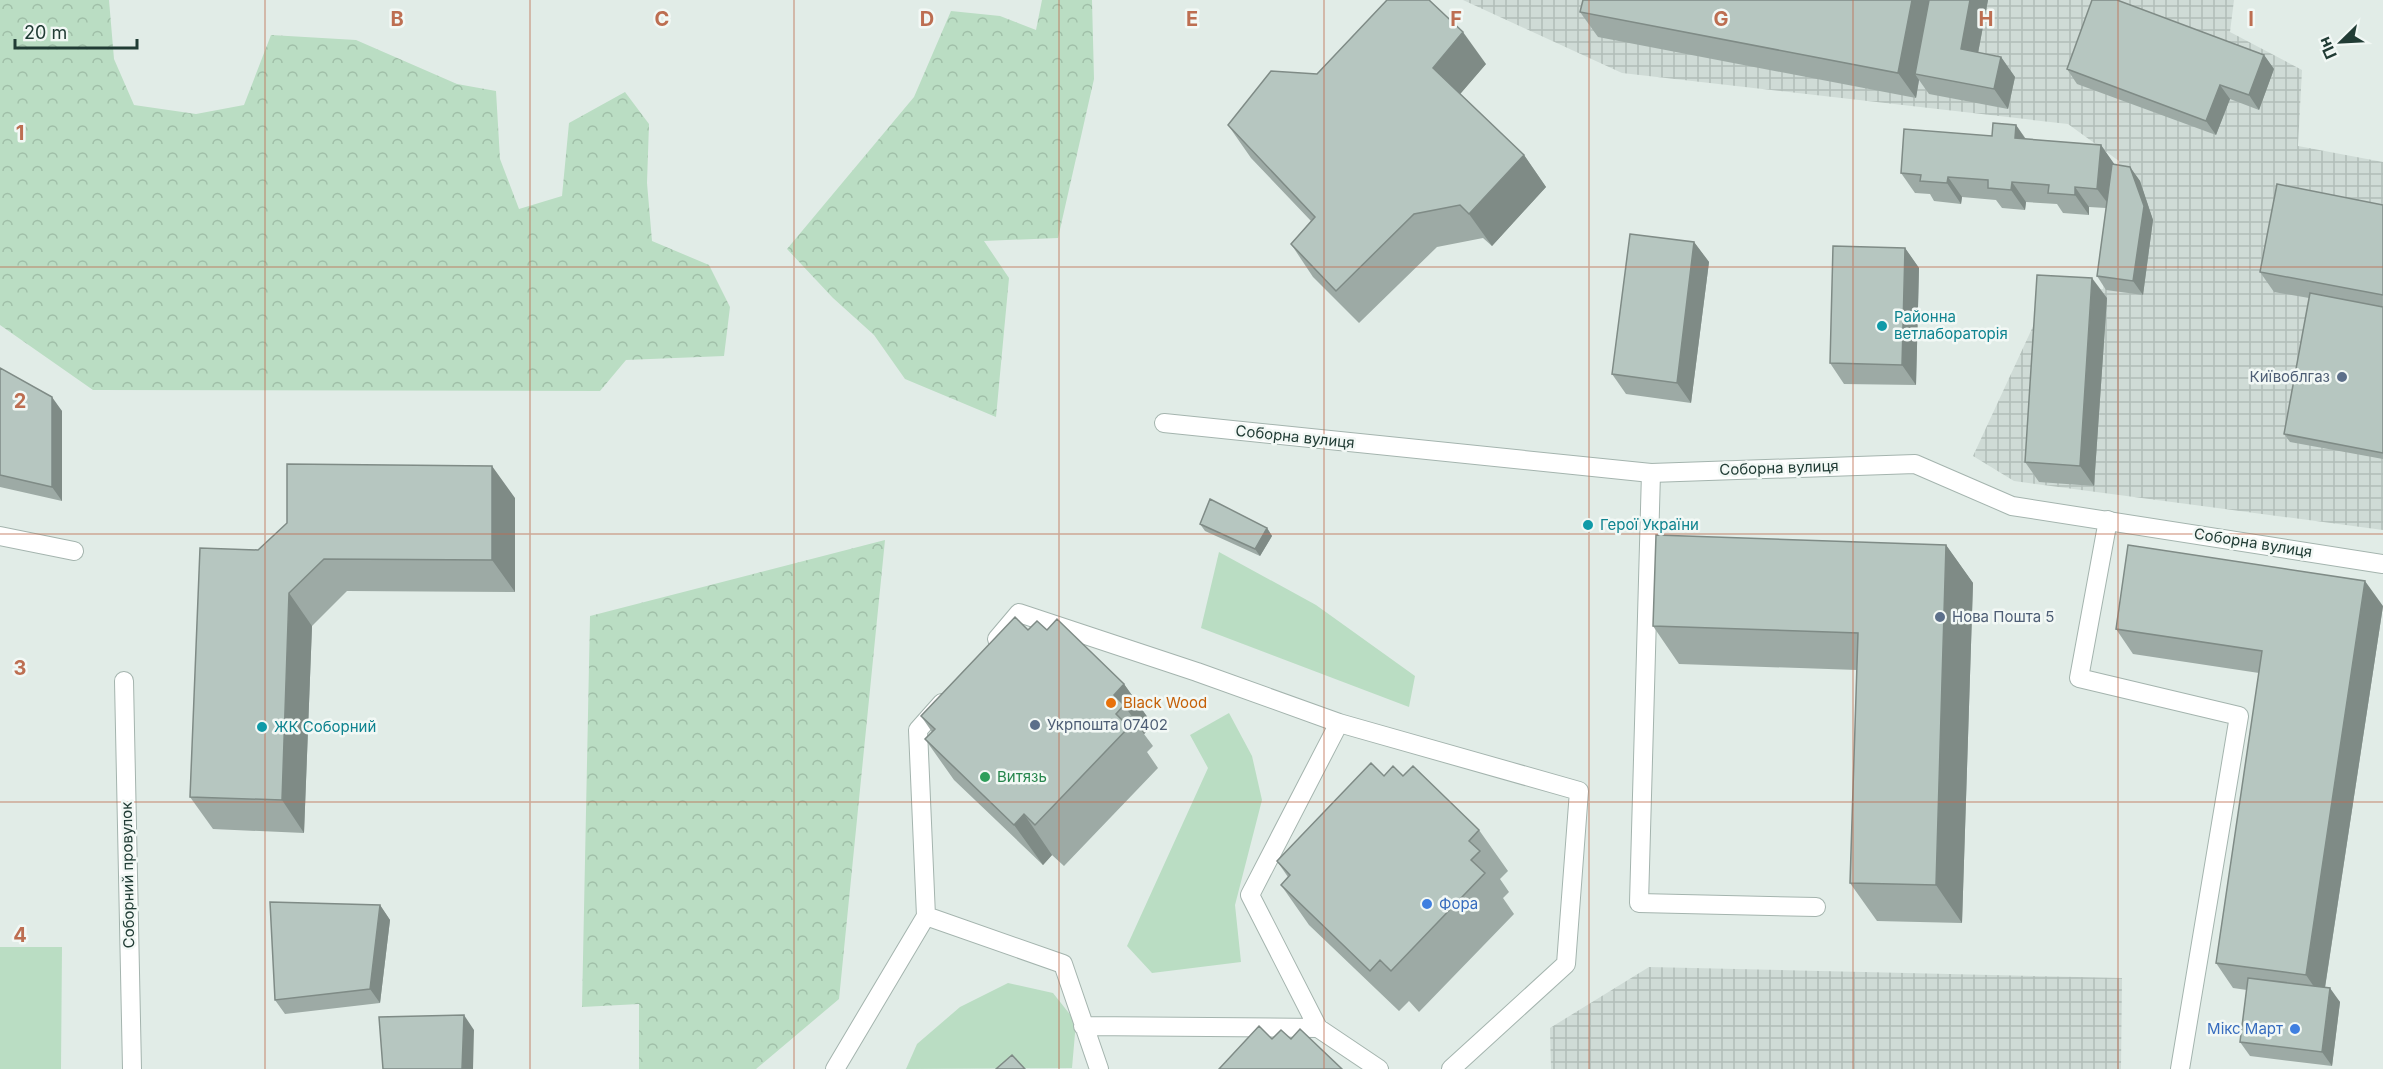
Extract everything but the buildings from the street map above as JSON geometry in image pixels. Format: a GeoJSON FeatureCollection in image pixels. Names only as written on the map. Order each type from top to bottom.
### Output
{"type":"FeatureCollection","features":[{"type":"Feature","properties":{"kind":"street","name":"Соборна вулиця"},"geometry":{"type":"LineString","coordinates":[[1164,423],[1651,473],[1915,464],[2012,506],[2383,564]]}},
{"type":"Feature","properties":{"kind":"street"},"geometry":{"type":"LineString","coordinates":[[1651,473],[1639,903],[1816,907]]}},
{"type":"Feature","properties":{"kind":"street"},"geometry":{"type":"LineString","coordinates":[[2108,520],[2079,678],[2240,716],[2181,1069]]}},
{"type":"Feature","properties":{"kind":"street"},"geometry":{"type":"LineString","coordinates":[[0,536],[74,551]]}},
{"type":"Feature","properties":{"kind":"street"},"geometry":{"type":"LineString","coordinates":[[988,649],[1019,613],[1197,672],[1340,723],[1579,791],[1566,964],[1451,1069]]}},
{"type":"Feature","properties":{"kind":"street","name":"Соборний провулок"},"geometry":{"type":"LineString","coordinates":[[124,681],[132,1069]]}},
{"type":"Feature","properties":{"kind":"street"},"geometry":{"type":"LineString","coordinates":[[835,1069],[926,916],[918,730],[957,685]]}},
{"type":"Feature","properties":{"kind":"street"},"geometry":{"type":"LineString","coordinates":[[1340,723],[1250,895],[1318,1028],[1379,1069]]}},
{"type":"Feature","properties":{"kind":"street"},"geometry":{"type":"LineString","coordinates":[[926,916],[1063,964],[1099,1069]]}},
{"type":"Feature","properties":{"kind":"street"},"geometry":{"type":"LineString","coordinates":[[1083,1026],[1318,1028]]}},
{"type":"Feature","properties":{"kind":"shaded area"},"geometry":{"type":"Polygon","coordinates":[[[1463,0],[2234,0],[2230,32],[2302,70],[2298,146],[2383,162],[2383,530],[2014,481],[1973,456],[2049,292],[2103,289],[2119,161],[2068,124],[1622,73],[1463,0]]]}},
{"type":"Feature","properties":{"kind":"shaded area"},"geometry":{"type":"Polygon","coordinates":[[[1649,967],[2122,978],[2121,1069],[1551,1069],[1550,1028],[1649,967]]]}},
{"type":"Feature","properties":{"kind":"green space"},"geometry":{"type":"Polygon","coordinates":[[[0,0],[109,0],[114,59],[134,105],[196,114],[244,105],[271,35],[356,40],[457,84],[496,91],[500,159],[519,209],[562,196],[569,123],[625,92],[649,124],[647,183],[652,241],[709,265],[730,307],[724,356],[626,360],[600,391],[93,390],[0,325],[0,0]]]}},
{"type":"Feature","properties":{"kind":"green space"},"geometry":{"type":"Polygon","coordinates":[[[1042,0],[1092,0],[1094,79],[1058,238],[984,241],[1009,278],[996,417],[905,379],[874,335],[833,298],[787,249],[914,97],[951,11],[1000,16],[1036,30],[1042,0]]]}},
{"type":"Feature","properties":{"kind":"green space"},"geometry":{"type":"Polygon","coordinates":[[[885,540],[839,999],[756,1069],[639,1069],[639,1004],[582,1007],[590,616],[885,540]]]}},
{"type":"Feature","properties":{"kind":"green space"},"geometry":{"type":"Polygon","coordinates":[[[1219,552],[1316,605],[1415,676],[1409,707],[1201,628],[1219,552]]]}},
{"type":"Feature","properties":{"kind":"green space"},"geometry":{"type":"Polygon","coordinates":[[[1229,713],[1252,756],[1262,800],[1235,905],[1241,962],[1152,973],[1127,946],[1208,768],[1190,735],[1229,713]]]}},
{"type":"Feature","properties":{"kind":"green space"},"geometry":{"type":"Polygon","coordinates":[[[0,947],[62,947],[61,1069],[0,1069],[0,947]]]}},
{"type":"Feature","properties":{"kind":"green space"},"geometry":{"type":"Polygon","coordinates":[[[1008,983],[1053,993],[1076,1022],[1072,1068],[906,1069],[917,1044],[960,1007],[1008,983]]]}},
{"type":"Feature","properties":{"kind":"place","name":"Районна ветлабораторія"},"geometry":{"type":"Point","coordinates":[1882,326]}},
{"type":"Feature","properties":{"kind":"place","name":"Київоблгаз"},"geometry":{"type":"Point","coordinates":[2342,377]}},
{"type":"Feature","properties":{"kind":"place","name":"Герої України"},"geometry":{"type":"Point","coordinates":[1588,525]}},
{"type":"Feature","properties":{"kind":"place","name":"Нова Пошта 5"},"geometry":{"type":"Point","coordinates":[1940,617]}},
{"type":"Feature","properties":{"kind":"place","name":"Black Wood"},"geometry":{"type":"Point","coordinates":[1111,703]}},
{"type":"Feature","properties":{"kind":"place","name":"Укрпошта 07402"},"geometry":{"type":"Point","coordinates":[1035,725]}},
{"type":"Feature","properties":{"kind":"place","name":"ЖК Соборний"},"geometry":{"type":"Point","coordinates":[262,727]}},
{"type":"Feature","properties":{"kind":"place","name":"Витязь"},"geometry":{"type":"Point","coordinates":[985,777]}},
{"type":"Feature","properties":{"kind":"place","name":"Фора"},"geometry":{"type":"Point","coordinates":[1427,904]}},
{"type":"Feature","properties":{"kind":"place","name":"Мікс Март"},"geometry":{"type":"Point","coordinates":[2295,1029]}}]}
